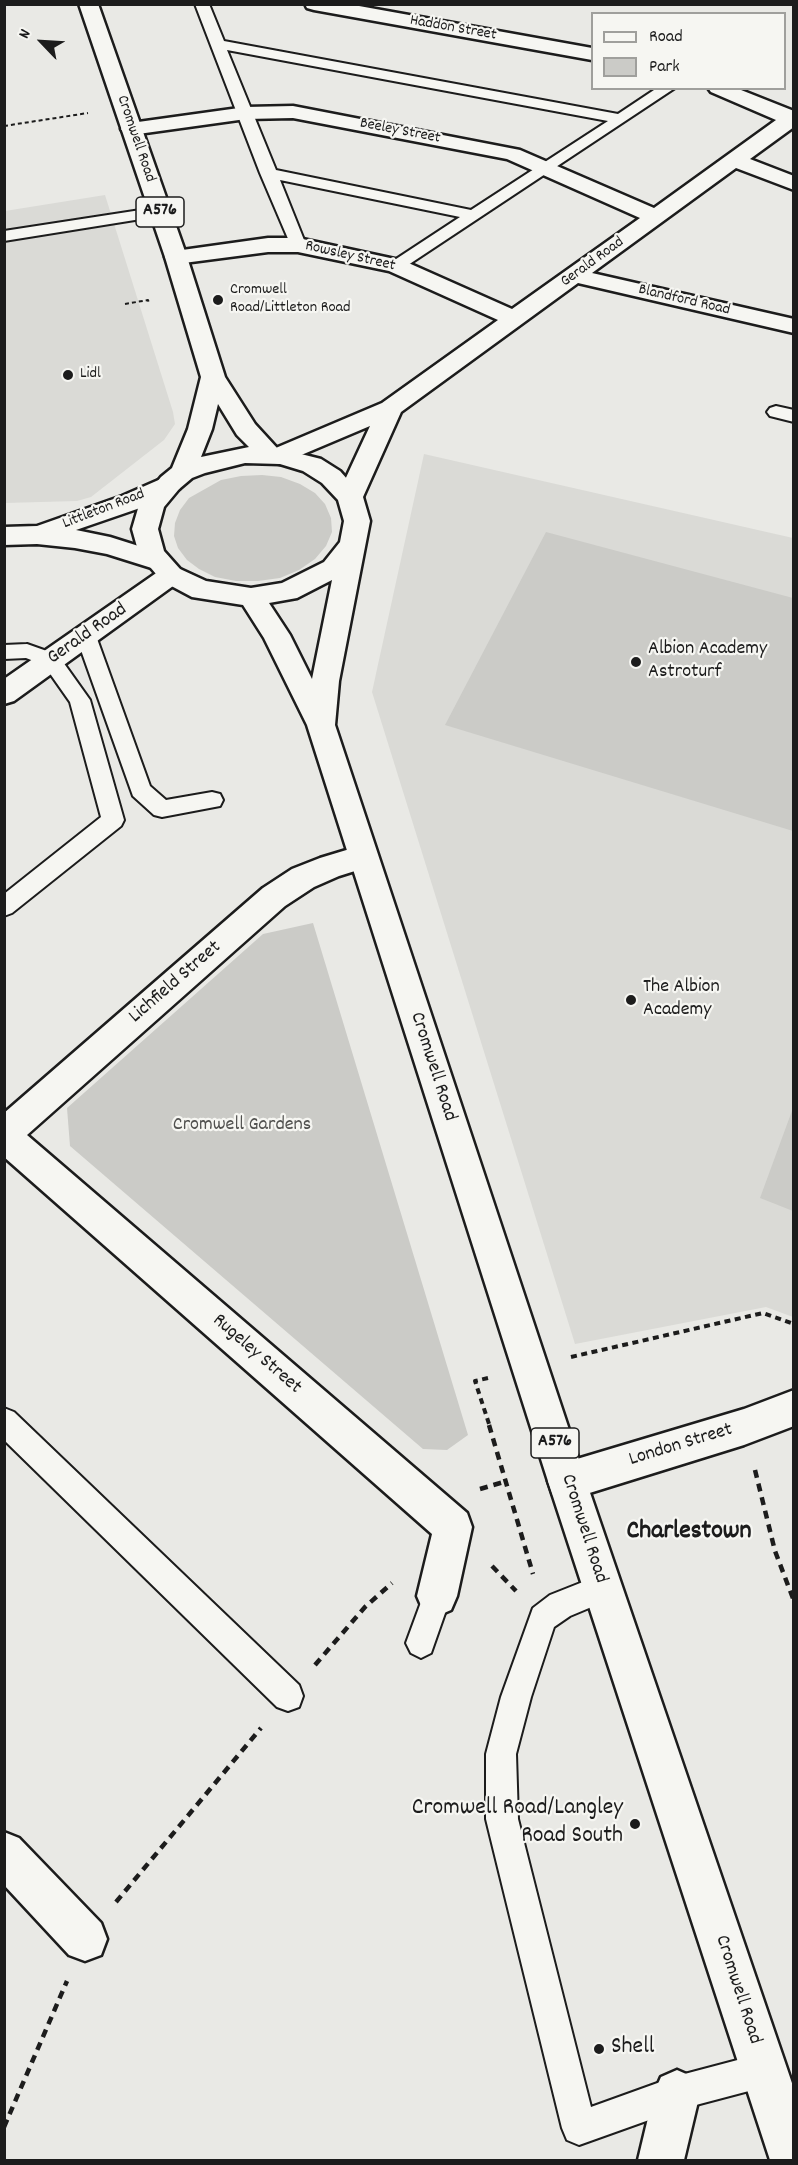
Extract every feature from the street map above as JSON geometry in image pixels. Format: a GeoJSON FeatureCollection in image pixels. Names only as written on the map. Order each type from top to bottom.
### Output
{"type":"FeatureCollection","features":[{"type":"Feature","properties":{"kind":"main road","name":"Cromwell Road"},"geometry":{"type":"LineString","coordinates":[[88,4],[176,258],[213,377],[246,429],[276,456]]}},
{"type":"Feature","properties":{"kind":"main road","name":"Haddon Street"},"geometry":{"type":"LineString","coordinates":[[314,4],[591,54]]}},
{"type":"Feature","properties":{"kind":"main road"},"geometry":{"type":"LineString","coordinates":[[723,90],[792,118]]}},
{"type":"Feature","properties":{"kind":"main road","name":"Beeley Street"},"geometry":{"type":"LineString","coordinates":[[131,129],[246,113],[293,112],[513,153],[656,217]]}},
{"type":"Feature","properties":{"kind":"main road","name":"Gerald Road"},"geometry":{"type":"LineString","coordinates":[[276,456],[391,408],[792,118]]}},
{"type":"Feature","properties":{"kind":"main road"},"geometry":{"type":"LineString","coordinates":[[734,160],[794,184]]}},
{"type":"Feature","properties":{"kind":"main road","name":"Rowsley Street"},"geometry":{"type":"LineString","coordinates":[[176,258],[268,245],[298,245],[396,266],[515,319]]}},
{"type":"Feature","properties":{"kind":"main road","name":"Blandford Road"},"geometry":{"type":"LineString","coordinates":[[575,276],[794,326]]}},
{"type":"Feature","properties":{"kind":"main road"},"geometry":{"type":"LineString","coordinates":[[177,478],[200,429],[213,377]]}},
{"type":"Feature","properties":{"kind":"main road","name":"Gerald Road"},"geometry":{"type":"LineString","coordinates":[[350,497],[391,408]]}},
{"type":"Feature","properties":{"kind":"main road"},"geometry":{"type":"LineString","coordinates":[[350,497],[331,477],[312,465],[276,456],[245,455],[198,466],[177,478],[152,505],[145,529],[152,554],[165,568],[201,590],[251,597],[288,591],[324,573],[333,568],[352,546]]}},
{"type":"Feature","properties":{"kind":"main road","name":"Littleton Road"},"geometry":{"type":"LineString","coordinates":[[37,535],[131,502],[177,478]]}},
{"type":"Feature","properties":{"kind":"main road","name":"A576"},"geometry":{"type":"LineString","coordinates":[[350,497],[357,521],[352,546]]}},
{"type":"Feature","properties":{"kind":"main road","name":"Littleton Road"},"geometry":{"type":"LineString","coordinates":[[4,536],[37,535],[110,546],[165,568]]}},
{"type":"Feature","properties":{"kind":"main road","name":"Cromwell Road"},"geometry":{"type":"LineString","coordinates":[[321,725],[325,681],[352,546]]}},
{"type":"Feature","properties":{"kind":"main road","name":"Gerald Road"},"geometry":{"type":"LineString","coordinates":[[4,694],[86,636],[165,568]]}},
{"type":"Feature","properties":{"kind":"main road","name":"Cromwell Road"},"geometry":{"type":"LineString","coordinates":[[251,597],[276,635],[321,725],[567,1481],[794,2160]]}},
{"type":"Feature","properties":{"kind":"main road","name":"Lichfield Street"},"geometry":{"type":"LineString","coordinates":[[4,1135],[274,897],[303,878],[331,866],[363,857]]}},
{"type":"Feature","properties":{"kind":"main road","name":"Rugeley Street"},"geometry":{"type":"LineString","coordinates":[[4,1135],[453,1527]]}},
{"type":"Feature","properties":{"kind":"main road","name":"London Street"},"geometry":{"type":"LineString","coordinates":[[567,1481],[744,1427],[794,1408]]}},
{"type":"Feature","properties":{"kind":"main road"},"geometry":{"type":"LineString","coordinates":[[437,1596],[453,1527]]}},
{"type":"Feature","properties":{"kind":"main road"},"geometry":{"type":"LineString","coordinates":[[4,1852],[85,1939]]}},
{"type":"Feature","properties":{"kind":"main road"},"geometry":{"type":"LineString","coordinates":[[661,2160],[677,2093]]}},
{"type":"Feature","properties":{"kind":"lane"},"geometry":{"type":"LineString","coordinates":[[202,4],[298,245]]}},
{"type":"Feature","properties":{"kind":"lane"},"geometry":{"type":"LineString","coordinates":[[216,44],[621,119]]}},
{"type":"Feature","properties":{"kind":"lane"},"geometry":{"type":"LineString","coordinates":[[396,266],[665,90]]}},
{"type":"Feature","properties":{"kind":"lane"},"geometry":{"type":"LineString","coordinates":[[268,173],[473,215]]}},
{"type":"Feature","properties":{"kind":"lane"},"geometry":{"type":"LineString","coordinates":[[4,236],[160,212]]}},
{"type":"Feature","properties":{"kind":"lane"},"geometry":{"type":"LineString","coordinates":[[776,412],[794,416]]}},
{"type":"Feature","properties":{"kind":"lane"},"geometry":{"type":"LineString","coordinates":[[86,636],[141,790],[162,809],[212,800]]}},
{"type":"Feature","properties":{"kind":"lane"},"geometry":{"type":"LineString","coordinates":[[4,651],[27,651],[51,660],[80,700],[113,820],[4,907]]}},
{"type":"Feature","properties":{"kind":"lane"},"geometry":{"type":"LineString","coordinates":[[4,1421],[288,1696]]}},
{"type":"Feature","properties":{"kind":"lane"},"geometry":{"type":"LineString","coordinates":[[603,1588],[560,1605],[543,1618],[516,1697],[501,1754],[502,1819],[579,2128],[677,2093],[764,2070]]}},
{"type":"Feature","properties":{"kind":"lane"},"geometry":{"type":"LineString","coordinates":[[420,1642],[437,1596]]}},
{"type":"Feature","properties":{"kind":"path"},"geometry":{"type":"LineString","coordinates":[[4,126],[124,107]]}},
{"type":"Feature","properties":{"kind":"path"},"geometry":{"type":"LineString","coordinates":[[125,304],[148,300],[151,308]]}},
{"type":"Feature","properties":{"kind":"path"},"geometry":{"type":"LineString","coordinates":[[530,1366],[763,1313],[794,1324]]}},
{"type":"Feature","properties":{"kind":"path"},"geometry":{"type":"LineString","coordinates":[[475,1381],[528,1551]]}},
{"type":"Feature","properties":{"kind":"path"},"geometry":{"type":"LineString","coordinates":[[744,1427],[775,1551],[794,1601]]}},
{"type":"Feature","properties":{"kind":"path"},"geometry":{"type":"LineString","coordinates":[[453,1527],[543,1618]]}},
{"type":"Feature","properties":{"kind":"path"},"geometry":{"type":"LineString","coordinates":[[4,2127],[85,1939],[365,1607],[400,1575]]}},
{"type":"Feature","properties":{"kind":"shaded area"},"geometry":{"type":"Polygon","coordinates":[[[105,195],[175,424],[164,440],[91,497],[77,501],[5,503],[5,211],[105,195]]]}},
{"type":"Feature","properties":{"kind":"shaded area","name":"The Albion Academy"},"geometry":{"type":"Polygon","coordinates":[[[424,454],[793,538],[793,1317],[766,1307],[575,1344],[372,692],[424,454]]]}},
{"type":"Feature","properties":{"kind":"green space"},"geometry":{"type":"Polygon","coordinates":[[[262,475],[281,477],[300,484],[315,493],[325,504],[331,518],[332,532],[326,546],[315,559],[299,570],[280,578],[258,581],[236,581],[215,577],[187,560],[178,548],[174,536],[175,523],[180,510],[189,498],[221,480],[262,475]]]}},
{"type":"Feature","properties":{"kind":"green space","name":"Albion Academy Astroturf"},"geometry":{"type":"Polygon","coordinates":[[[546,532],[793,598],[793,831],[445,725],[546,532]]]}},
{"type":"Feature","properties":{"kind":"green space","name":"Cromwell Gardens"},"geometry":{"type":"Polygon","coordinates":[[[313,923],[468,1435],[447,1450],[423,1449],[70,1146],[67,1108],[263,934],[313,923]]]}},
{"type":"Feature","properties":{"kind":"green space"},"geometry":{"type":"Polygon","coordinates":[[[793,1108],[794,1211],[760,1198],[793,1108]]]}},
{"type":"Feature","properties":{"kind":"place","name":"Cromwell Road/Littleton Road"},"geometry":{"type":"Point","coordinates":[218,300]}},
{"type":"Feature","properties":{"kind":"place","name":"Lidl"},"geometry":{"type":"Point","coordinates":[68,375]}},
{"type":"Feature","properties":{"kind":"place","name":"Albion Academy Astroturf"},"geometry":{"type":"Point","coordinates":[636,662]}},
{"type":"Feature","properties":{"kind":"place","name":"The Albion Academy"},"geometry":{"type":"Point","coordinates":[631,1000]}},
{"type":"Feature","properties":{"kind":"place","name":"Cromwell Road/Langley Road South"},"geometry":{"type":"Point","coordinates":[635,1824]}},
{"type":"Feature","properties":{"kind":"place","name":"Shell"},"geometry":{"type":"Point","coordinates":[599,2049]}},
{"type":"Feature","properties":{"kind":"district","name":"Charlestown"},"geometry":{"type":"Point","coordinates":[689,1533]}}]}
